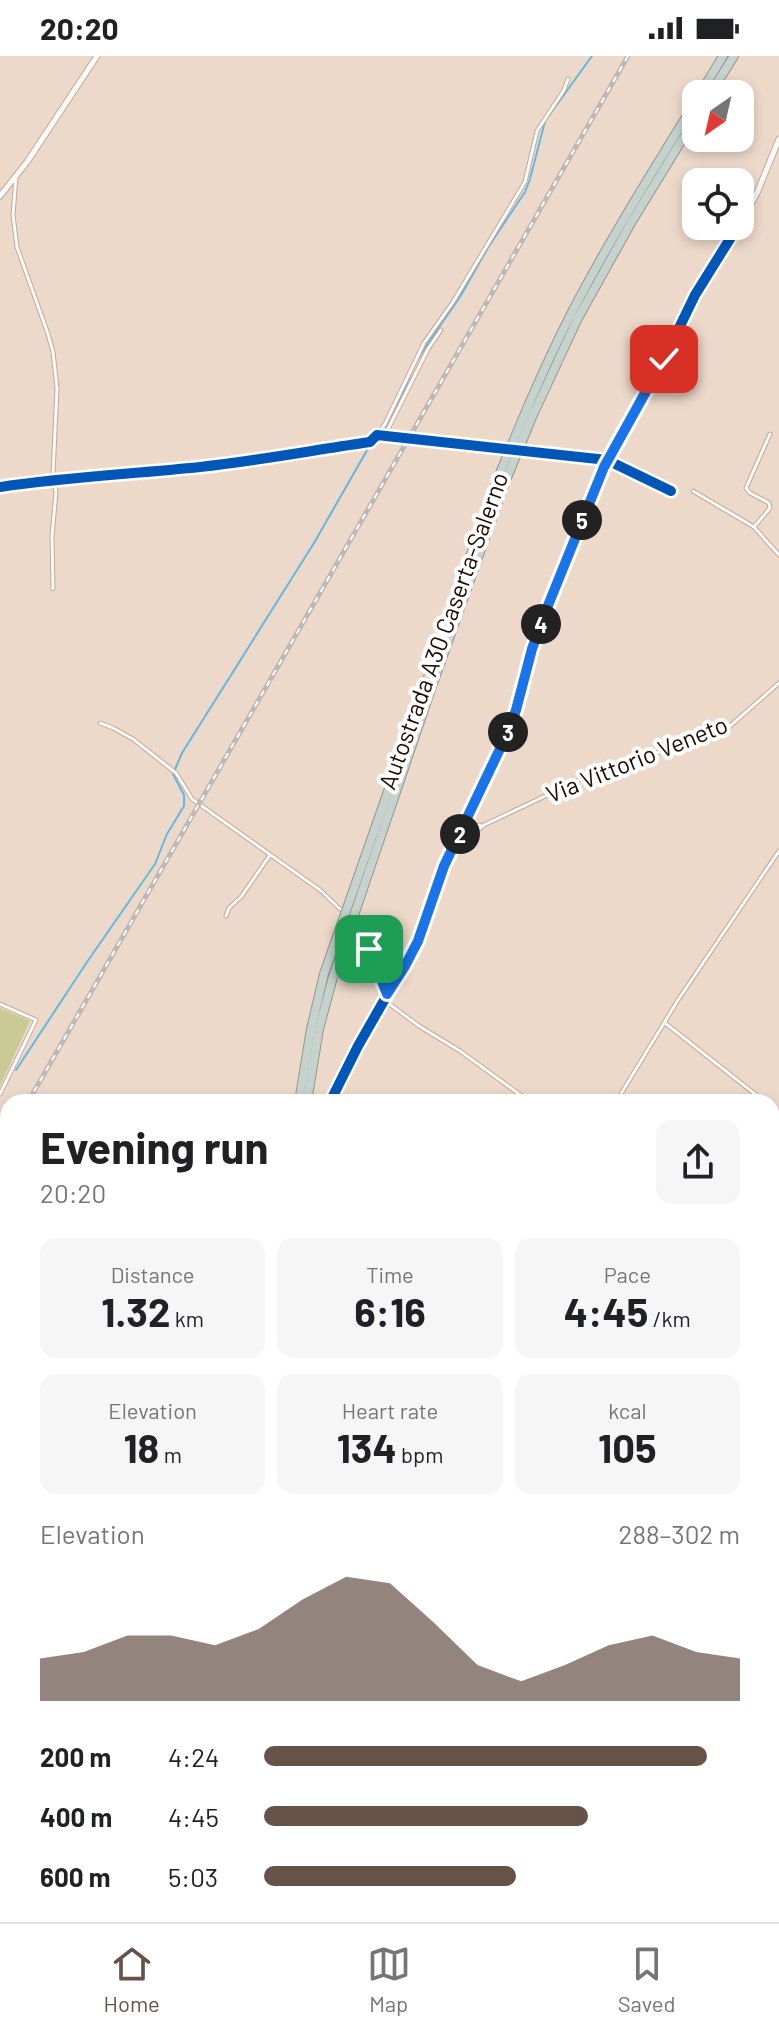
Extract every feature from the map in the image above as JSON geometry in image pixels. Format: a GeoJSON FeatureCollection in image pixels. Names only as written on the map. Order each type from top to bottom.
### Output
{"type":"FeatureCollection","features":[{"type":"Feature","properties":{"kind":"highway"},"geometry":{"type":"LineString","coordinates":[[708,80],[723,56]]}},
{"type":"Feature","properties":{"kind":"highway"},"geometry":{"type":"LineString","coordinates":[[719,80],[734,56]]}},
{"type":"Feature","properties":{"kind":"highway","name":"Autostrada A30 Caserta-Salerno"},"geometry":{"type":"LineString","coordinates":[[300,1094],[324,974],[496,483],[570,316],[682,124]]}},
{"type":"Feature","properties":{"kind":"highway","name":"Autostrada A30 Caserta-Salerno"},"geometry":{"type":"LineString","coordinates":[[308,1094],[319,1029],[333,977],[504,485],[578,318],[682,140]]}},
{"type":"Feature","properties":{"kind":"street"},"geometry":{"type":"LineString","coordinates":[[0,196],[97,56]]}},
{"type":"Feature","properties":{"kind":"street"},"geometry":{"type":"LineString","coordinates":[[0,487],[231,463],[370,442],[385,424],[424,343],[453,302],[525,182],[537,131],[568,79]]}},
{"type":"Feature","properties":{"kind":"street"},"geometry":{"type":"LineString","coordinates":[[754,198],[779,139]]}},
{"type":"Feature","properties":{"kind":"street"},"geometry":{"type":"LineString","coordinates":[[16,177],[13,215],[17,247],[48,334],[57,388],[53,589]]}},
{"type":"Feature","properties":{"kind":"street"},"geometry":{"type":"LineString","coordinates":[[334,1094],[418,941],[449,854],[514,716],[532,649],[607,460],[664,359],[695,295],[729,240]]}},
{"type":"Feature","properties":{"kind":"street"},"geometry":{"type":"LineString","coordinates":[[384,437],[428,349],[441,330]]}},
{"type":"Feature","properties":{"kind":"street"},"geometry":{"type":"LineString","coordinates":[[754,527],[770,508],[769,503],[746,488],[770,434]]}},
{"type":"Feature","properties":{"kind":"street"},"geometry":{"type":"LineString","coordinates":[[377,435],[505,449]]}},
{"type":"Feature","properties":{"kind":"street"},"geometry":{"type":"LineString","coordinates":[[524,450],[607,460],[671,491]]}},
{"type":"Feature","properties":{"kind":"street"},"geometry":{"type":"LineString","coordinates":[[693,491],[754,527],[779,555]]}},
{"type":"Feature","properties":{"kind":"street","name":"Via Vittorio Veneto"},"geometry":{"type":"LineString","coordinates":[[449,854],[484,825],[598,771],[698,740],[729,727],[779,683]]}},
{"type":"Feature","properties":{"kind":"street"},"geometry":{"type":"LineString","coordinates":[[100,723],[133,739],[174,772],[192,799],[320,890],[340,909]]}},
{"type":"Feature","properties":{"kind":"street"},"geometry":{"type":"LineString","coordinates":[[469,817],[470,823],[476,826]]}},
{"type":"Feature","properties":{"kind":"street"},"geometry":{"type":"LineString","coordinates":[[463,828],[484,825]]}},
{"type":"Feature","properties":{"kind":"street"},"geometry":{"type":"LineString","coordinates":[[621,1094],[689,984],[779,851]]}},
{"type":"Feature","properties":{"kind":"street"},"geometry":{"type":"LineString","coordinates":[[226,916],[270,855]]}},
{"type":"Feature","properties":{"kind":"street"},"geometry":{"type":"LineString","coordinates":[[354,925],[369,949],[386,997],[419,1026],[519,1094]]}},
{"type":"Feature","properties":{"kind":"street"},"geometry":{"type":"LineString","coordinates":[[0,1004],[36,1020],[0,1094]]}},
{"type":"Feature","properties":{"kind":"street"},"geometry":{"type":"LineString","coordinates":[[665,1023],[755,1094]]}},
{"type":"Feature","properties":{"kind":"green space"},"geometry":{"type":"Polygon","coordinates":[[[0,1008],[30,1021],[0,1086],[0,1008]]]}},
{"type":"Feature","properties":{"kind":"waterway"},"geometry":{"type":"LineString","coordinates":[[381,433],[392,418],[415,364],[525,192],[545,121],[592,56]]}},
{"type":"Feature","properties":{"kind":"waterway"},"geometry":{"type":"LineString","coordinates":[[16,1070],[155,864],[167,834],[184,806],[184,795],[173,774],[182,753],[314,543],[370,445]]}},
{"type":"Feature","properties":{"kind":"railway"},"geometry":{"type":"LineString","coordinates":[[33,1094],[628,56]]}},
{"type":"Feature","properties":{"kind":"cycle path"},"geometry":{"type":"LineString","coordinates":[[334,1094],[418,941],[444,866],[508,732],[545,613],[604,467],[664,359],[695,295],[729,240]]}},
{"type":"Feature","properties":{"kind":"cycle path"},"geometry":{"type":"LineString","coordinates":[[0,487],[241,462],[370,442],[377,435],[607,460],[671,491]]}},
{"type":"Feature","properties":{"kind":"route"},"geometry":{"type":"LineString","coordinates":[[369,949],[387,994],[418,941],[444,866],[508,732],[545,613],[604,467],[664,359]]}}]}
